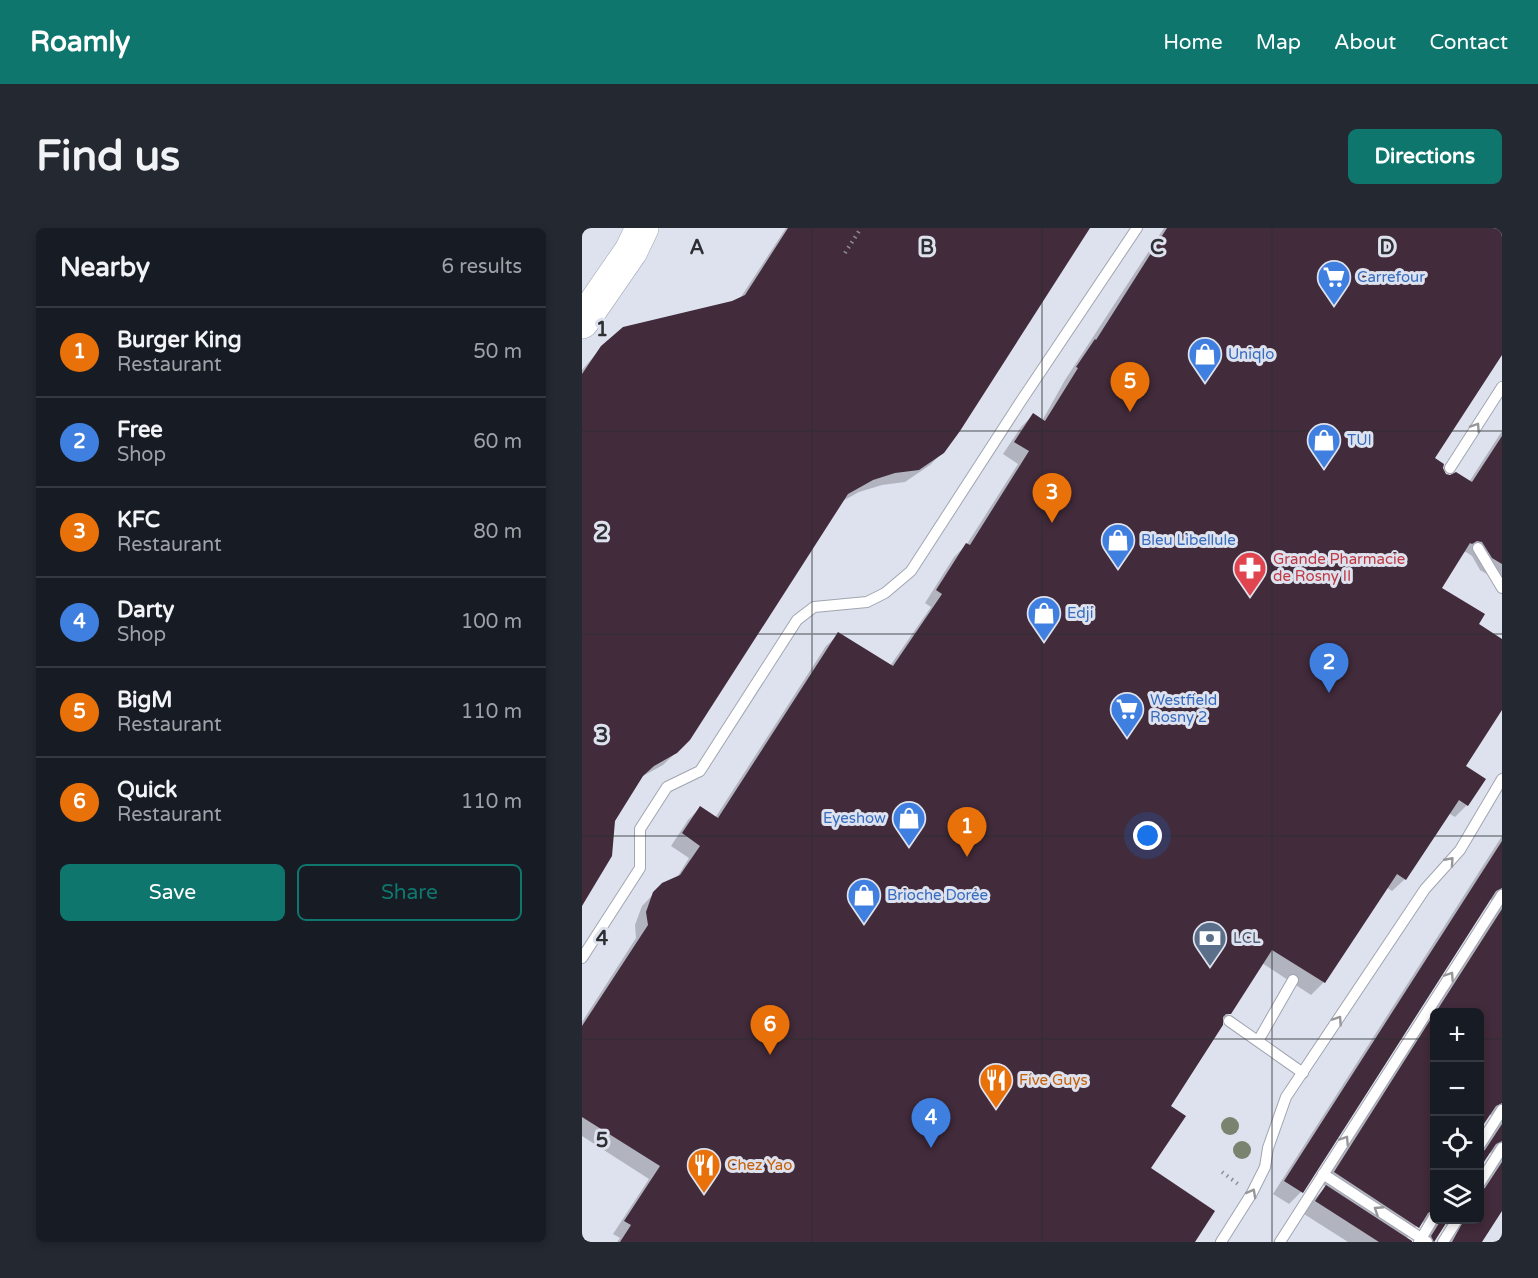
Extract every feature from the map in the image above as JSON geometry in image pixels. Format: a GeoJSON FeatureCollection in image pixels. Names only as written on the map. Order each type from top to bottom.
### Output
{"type":"FeatureCollection","features":[{"type":"Feature","properties":{"kind":"main road"},"geometry":{"type":"LineString","coordinates":[[582,293],[633,228]]}},
{"type":"Feature","properties":{"kind":"main road"},"geometry":{"type":"LineString","coordinates":[[582,322],[632,251],[642,228]]}},
{"type":"Feature","properties":{"kind":"lane"},"geometry":{"type":"LineString","coordinates":[[582,958],[640,868],[640,829],[667,787],[700,771],[797,620],[814,607],[867,602],[885,593],[910,572],[1137,228]]}},
{"type":"Feature","properties":{"kind":"lane"},"geometry":{"type":"LineString","coordinates":[[1450,468],[1502,387]]}},
{"type":"Feature","properties":{"kind":"lane"},"geometry":{"type":"LineString","coordinates":[[1478,548],[1502,588]]}},
{"type":"Feature","properties":{"kind":"lane"},"geometry":{"type":"LineString","coordinates":[[1221,1242],[1261,1176],[1268,1148],[1286,1098],[1425,889],[1460,849],[1502,779]]}},
{"type":"Feature","properties":{"kind":"lane"},"geometry":{"type":"LineString","coordinates":[[1280,1242],[1502,895]]}},
{"type":"Feature","properties":{"kind":"lane"},"geometry":{"type":"LineString","coordinates":[[1258,1041],[1293,980]]}},
{"type":"Feature","properties":{"kind":"lane"},"geometry":{"type":"LineString","coordinates":[[1229,1021],[1303,1073]]}},
{"type":"Feature","properties":{"kind":"lane"},"geometry":{"type":"LineString","coordinates":[[1502,1103],[1498,1109],[1502,1117]]}},
{"type":"Feature","properties":{"kind":"lane"},"geometry":{"type":"LineString","coordinates":[[1484,1138],[1502,1110]]}},
{"type":"Feature","properties":{"kind":"lane"},"geometry":{"type":"LineString","coordinates":[[1484,1176],[1502,1148]]}},
{"type":"Feature","properties":{"kind":"lane"},"geometry":{"type":"LineString","coordinates":[[1323,1174],[1428,1242]]}},
{"type":"Feature","properties":{"kind":"lane"},"geometry":{"type":"LineString","coordinates":[[1419,1242],[1430,1224]]}},
{"type":"Feature","properties":{"kind":"lane"},"geometry":{"type":"LineString","coordinates":[[1443,1242],[1454,1224]]}},
{"type":"Feature","properties":{"kind":"path"},"geometry":{"type":"LineString","coordinates":[[845,253],[861,228]]}},
{"type":"Feature","properties":{"kind":"building"},"geometry":{"type":"Polygon","coordinates":[[[788,228],[1090,228],[944,453],[919,470],[895,473],[873,480],[848,494],[690,740],[677,753],[654,766],[643,776],[615,821],[612,856],[582,906],[582,374],[601,346],[623,327],[732,301],[745,295],[788,228]]]}},
{"type":"Feature","properties":{"kind":"building","name":"Westfield Rosny 2"},"geometry":{"type":"Polygon","coordinates":[[[1167,228],[1502,228],[1502,355],[1435,458],[1444,464],[1446,474],[1456,472],[1472,482],[1502,436],[1502,564],[1492,558],[1482,542],[1470,543],[1442,588],[1485,614],[1479,624],[1502,639],[1502,710],[1466,766],[1486,779],[1468,806],[1459,800],[1406,880],[1397,874],[1325,983],[1272,950],[1231,1014],[1223,1017],[1223,1025],[1171,1106],[1186,1116],[1151,1168],[1215,1211],[1195,1242],[620,1242],[631,1225],[624,1221],[660,1166],[582,1117],[582,1026],[648,925],[646,912],[653,892],[662,883],[680,875],[700,846],[682,833],[700,806],[718,818],[838,632],[893,666],[942,594],[936,590],[966,543],[970,545],[1029,451],[1014,442],[1033,413],[1045,421],[1078,368],[1076,367],[1096,340],[1167,228]]]}},
{"type":"Feature","properties":{"kind":"building"},"geometry":{"type":"Polygon","coordinates":[[[1502,841],[1502,888],[1496,891],[1303,1193],[1284,1181],[1502,841]]]}},
{"type":"Feature","properties":{"kind":"building"},"geometry":{"type":"Polygon","coordinates":[[[1502,909],[1502,1103],[1496,1106],[1484,1124],[1484,1008],[1439,1008],[1502,909]]]}},
{"type":"Feature","properties":{"kind":"building"},"geometry":{"type":"Polygon","coordinates":[[[1430,1020],[1430,1212],[1419,1228],[1334,1172],[1430,1020]]]}},
{"type":"Feature","properties":{"kind":"building"},"geometry":{"type":"Polygon","coordinates":[[[1502,1124],[1502,1141],[1496,1144],[1484,1162],[1485,1150],[1502,1124]]]}},
{"type":"Feature","properties":{"kind":"building"},"geometry":{"type":"Polygon","coordinates":[[[1502,1162],[1502,1211],[1482,1242],[1452,1242],[1462,1224],[1484,1224],[1485,1188],[1502,1162]]]}},
{"type":"Feature","properties":{"kind":"building"},"geometry":{"type":"Polygon","coordinates":[[[1326,1185],[1412,1242],[1379,1242],[1315,1201],[1326,1185]]]}},
{"type":"Feature","properties":{"kind":"building"},"geometry":{"type":"Polygon","coordinates":[[[1438,1224],[1445,1224],[1434,1242],[1431,1236],[1438,1224]]]}},
{"type":"Feature","properties":{"kind":"place","name":"Carrefour"},"geometry":{"type":"Point","coordinates":[1334,306]}},
{"type":"Feature","properties":{"kind":"place","name":"Uniqlo"},"geometry":{"type":"Point","coordinates":[1205,383]}},
{"type":"Feature","properties":{"kind":"place","name":"BigM"},"geometry":{"type":"Point","coordinates":[1130,412]}},
{"type":"Feature","properties":{"kind":"place","name":"TUI"},"geometry":{"type":"Point","coordinates":[1324,469]}},
{"type":"Feature","properties":{"kind":"place","name":"KFC"},"geometry":{"type":"Point","coordinates":[1052,523]}},
{"type":"Feature","properties":{"kind":"place","name":"Bleu Libellule"},"geometry":{"type":"Point","coordinates":[1118,569]}},
{"type":"Feature","properties":{"kind":"place","name":"Grande Pharmacie de Rosny II"},"geometry":{"type":"Point","coordinates":[1250,597]}},
{"type":"Feature","properties":{"kind":"place","name":"Edji"},"geometry":{"type":"Point","coordinates":[1044,642]}},
{"type":"Feature","properties":{"kind":"place","name":"Free"},"geometry":{"type":"Point","coordinates":[1329,693]}},
{"type":"Feature","properties":{"kind":"place","name":"Westfield Rosny 2"},"geometry":{"type":"Point","coordinates":[1127,738]}},
{"type":"Feature","properties":{"kind":"place","name":"Eyeshow"},"geometry":{"type":"Point","coordinates":[909,847]}},
{"type":"Feature","properties":{"kind":"place","name":"Burger King"},"geometry":{"type":"Point","coordinates":[967,857]}},
{"type":"Feature","properties":{"kind":"place","name":"Brioche Dorée"},"geometry":{"type":"Point","coordinates":[864,924]}},
{"type":"Feature","properties":{"kind":"place","name":"LCL"},"geometry":{"type":"Point","coordinates":[1210,967]}},
{"type":"Feature","properties":{"kind":"place","name":"Quick"},"geometry":{"type":"Point","coordinates":[770,1055]}},
{"type":"Feature","properties":{"kind":"place","name":"Five Guys"},"geometry":{"type":"Point","coordinates":[996,1109]}},
{"type":"Feature","properties":{"kind":"place","name":"Darty"},"geometry":{"type":"Point","coordinates":[931,1148]}},
{"type":"Feature","properties":{"kind":"place","name":"Chez Yao"},"geometry":{"type":"Point","coordinates":[704,1194]}}]}
